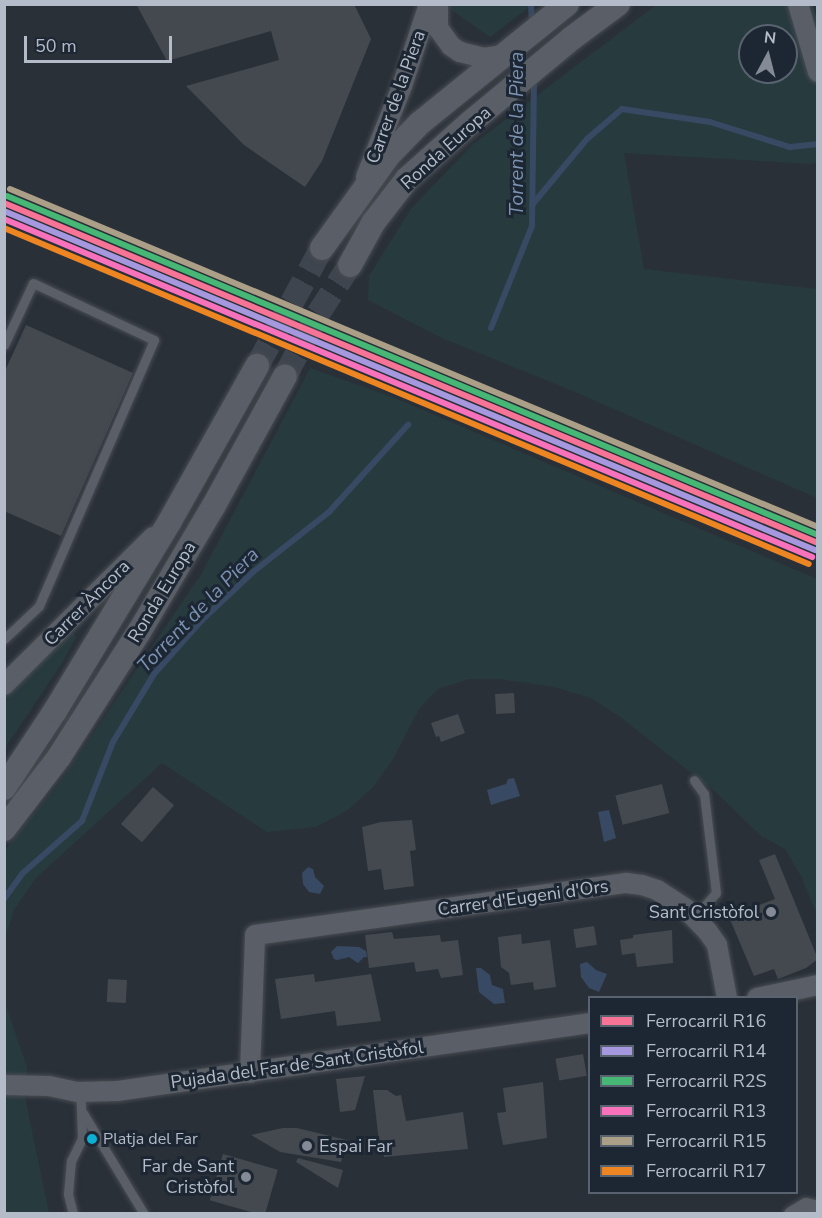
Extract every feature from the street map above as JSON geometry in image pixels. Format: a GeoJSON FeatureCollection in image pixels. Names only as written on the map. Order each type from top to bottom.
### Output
{"type":"FeatureCollection","features":[{"type":"Feature","properties":{"kind":"street","name":"Carrer de la Piera"},"geometry":{"type":"LineString","coordinates":[[362,190],[402,86],[429,4]]}},
{"type":"Feature","properties":{"kind":"street","name":"Carrer de la Piera"},"geometry":{"type":"LineString","coordinates":[[438,4],[438,28],[451,46],[460,52],[484,58],[505,54]]}},
{"type":"Feature","properties":{"kind":"street","name":"Ronda Europa"},"geometry":{"type":"LineString","coordinates":[[322,248],[388,156],[420,123],[567,4]]}},
{"type":"Feature","properties":{"kind":"street","name":"Ronda Europa"},"geometry":{"type":"LineString","coordinates":[[350,265],[373,223],[407,179],[572,38],[618,4]]}},
{"type":"Feature","properties":{"kind":"street"},"geometry":{"type":"LineString","coordinates":[[798,4],[816,62]]}},
{"type":"Feature","properties":{"kind":"street","name":"Ronda Europa"},"geometry":{"type":"LineString","coordinates":[[4,788],[55,711],[170,521],[257,366]]}},
{"type":"Feature","properties":{"kind":"street","name":"Ronda Europa"},"geometry":{"type":"LineString","coordinates":[[4,829],[59,757],[139,632],[213,507],[285,376]]}},
{"type":"Feature","properties":{"kind":"street","name":"Carrer Àncora"},"geometry":{"type":"LineString","coordinates":[[4,685],[170,521]]}},
{"type":"Feature","properties":{"kind":"street","name":"Carrer d'Eugeni d'Ors"},"geometry":{"type":"LineString","coordinates":[[250,1073],[255,936],[626,883],[657,890],[684,908],[693,918],[717,945],[727,996]]}},
{"type":"Feature","properties":{"kind":"street"},"geometry":{"type":"LineString","coordinates":[[766,996],[818,985]]}},
{"type":"Feature","properties":{"kind":"street","name":"Pujada del Far de Sant Cristòfol"},"geometry":{"type":"LineString","coordinates":[[4,1085],[49,1086],[79,1101],[118,1091],[588,1023]]}},
{"type":"Feature","properties":{"kind":"street"},"geometry":{"type":"LineString","coordinates":[[791,1214],[806,1205],[818,1208]]}},
{"type":"Feature","properties":{"kind":"lane"},"geometry":{"type":"LineString","coordinates":[[4,345],[33,283],[154,340],[39,606],[4,639]]}},
{"type":"Feature","properties":{"kind":"lane"},"geometry":{"type":"LineString","coordinates":[[693,918],[716,893],[704,794],[694,780]]}},
{"type":"Feature","properties":{"kind":"lane"},"geometry":{"type":"LineString","coordinates":[[73,1214],[68,1194],[71,1161],[82,1138],[79,1101]]}},
{"type":"Feature","properties":{"kind":"lane"},"geometry":{"type":"LineString","coordinates":[[79,1101],[144,1214]]}},
{"type":"Feature","properties":{"kind":"green space"},"geometry":{"type":"Polygon","coordinates":[[[451,4],[532,5],[490,37],[450,9],[451,4]]]}},
{"type":"Feature","properties":{"kind":"green space"},"geometry":{"type":"Polygon","coordinates":[[[656,5],[813,5],[818,22],[817,162],[811,164],[624,153],[644,269],[817,289],[817,498],[573,391],[444,339],[368,300],[369,276],[411,209],[472,145],[656,5]]]}},
{"type":"Feature","properties":{"kind":"green space"},"geometry":{"type":"Polygon","coordinates":[[[310,368],[395,398],[817,579],[817,915],[801,876],[785,849],[761,836],[718,794],[619,716],[591,698],[554,687],[500,679],[469,679],[438,689],[419,709],[393,759],[373,787],[348,810],[316,827],[267,832],[162,763],[35,879],[14,910],[5,938],[5,850],[62,779],[202,573],[310,368]]]}},
{"type":"Feature","properties":{"kind":"green space"},"geometry":{"type":"Polygon","coordinates":[[[70,629],[76,637],[61,665],[5,748],[5,693],[70,629]]]}},
{"type":"Feature","properties":{"kind":"green space"},"geometry":{"type":"Polygon","coordinates":[[[4,1000],[27,1067],[25,1097],[49,1213],[5,1213],[4,1000]]]}},
{"type":"Feature","properties":{"kind":"water"},"geometry":{"type":"Polygon","coordinates":[[[514,778],[520,796],[491,805],[487,790],[506,784],[508,779],[514,778]]]}},
{"type":"Feature","properties":{"kind":"water"},"geometry":{"type":"Polygon","coordinates":[[[609,810],[616,838],[604,842],[598,812],[609,810]]]}},
{"type":"Feature","properties":{"kind":"water"},"geometry":{"type":"Polygon","coordinates":[[[308,867],[313,869],[315,877],[324,886],[320,894],[309,892],[303,884],[302,873],[308,867]]]}},
{"type":"Feature","properties":{"kind":"water"},"geometry":{"type":"Polygon","coordinates":[[[337,946],[359,947],[366,951],[367,957],[358,963],[349,957],[334,959],[331,952],[337,946]]]}},
{"type":"Feature","properties":{"kind":"water"},"geometry":{"type":"Polygon","coordinates":[[[587,962],[596,970],[607,974],[599,992],[589,988],[581,977],[580,964],[587,962]]]}},
{"type":"Feature","properties":{"kind":"water"},"geometry":{"type":"Polygon","coordinates":[[[476,968],[481,968],[490,975],[492,985],[503,989],[505,1003],[494,1004],[479,992],[476,968]]]}},
{"type":"Feature","properties":{"kind":"building"},"geometry":{"type":"Polygon","coordinates":[[[136,4],[354,4],[371,39],[322,161],[305,187],[244,145],[186,86],[279,60],[271,31],[167,61],[136,4]]]}},
{"type":"Feature","properties":{"kind":"building"},"geometry":{"type":"Polygon","coordinates":[[[26,325],[133,373],[61,536],[4,511],[4,373],[26,325]]]}},
{"type":"Feature","properties":{"kind":"building"},"geometry":{"type":"Polygon","coordinates":[[[514,693],[515,713],[496,714],[495,694],[514,693]]]}},
{"type":"Feature","properties":{"kind":"building"},"geometry":{"type":"Polygon","coordinates":[[[458,714],[465,733],[441,742],[439,736],[436,737],[431,723],[458,714]]]}},
{"type":"Feature","properties":{"kind":"building"},"geometry":{"type":"Polygon","coordinates":[[[662,784],[669,813],[623,825],[615,796],[662,784]]]}},
{"type":"Feature","properties":{"kind":"building"},"geometry":{"type":"Polygon","coordinates":[[[153,787],[174,805],[142,842],[121,824],[153,787]]]}},
{"type":"Feature","properties":{"kind":"building"},"geometry":{"type":"Polygon","coordinates":[[[412,820],[416,850],[410,851],[414,886],[384,890],[381,869],[368,871],[362,827],[381,822],[412,820]]]}},
{"type":"Feature","properties":{"kind":"building","name":"Sant Cristòfol"},"geometry":{"type":"Polygon","coordinates":[[[775,854],[818,959],[806,968],[778,979],[774,969],[754,976],[729,917],[775,899],[759,860],[775,854]]]}},
{"type":"Feature","properties":{"kind":"building"},"geometry":{"type":"Polygon","coordinates":[[[594,926],[597,945],[576,948],[573,929],[594,926]]]}},
{"type":"Feature","properties":{"kind":"building"},"geometry":{"type":"Polygon","coordinates":[[[672,930],[673,963],[637,967],[635,953],[622,955],[620,940],[633,938],[633,935],[672,930]]]}},
{"type":"Feature","properties":{"kind":"building"},"geometry":{"type":"Polygon","coordinates":[[[392,932],[394,939],[440,935],[441,942],[458,940],[463,975],[441,978],[438,969],[416,972],[414,962],[369,968],[365,935],[392,932]]]}},
{"type":"Feature","properties":{"kind":"building"},"geometry":{"type":"Polygon","coordinates":[[[521,934],[522,944],[550,940],[556,987],[534,990],[533,982],[511,985],[509,973],[501,967],[498,937],[521,934]]]}},
{"type":"Feature","properties":{"kind":"building"},"geometry":{"type":"Polygon","coordinates":[[[314,974],[315,982],[371,974],[381,1021],[337,1026],[335,1011],[281,1019],[275,979],[314,974]]]}},
{"type":"Feature","properties":{"kind":"building"},"geometry":{"type":"Polygon","coordinates":[[[108,979],[127,980],[126,1003],[107,1002],[108,979]]]}},
{"type":"Feature","properties":{"kind":"building"},"geometry":{"type":"Polygon","coordinates":[[[583,1054],[587,1076],[559,1081],[555,1059],[583,1054]]]}},
{"type":"Feature","properties":{"kind":"building"},"geometry":{"type":"Polygon","coordinates":[[[365,1076],[355,1110],[340,1112],[336,1079],[365,1076]]]}},
{"type":"Feature","properties":{"kind":"building"},"geometry":{"type":"Polygon","coordinates":[[[543,1082],[547,1138],[503,1145],[497,1113],[506,1112],[503,1088],[543,1082]]]}},
{"type":"Feature","properties":{"kind":"building"},"geometry":{"type":"Polygon","coordinates":[[[373,1090],[387,1090],[396,1096],[401,1095],[406,1121],[463,1112],[468,1149],[384,1157],[383,1150],[380,1151],[373,1090]]]}},
{"type":"Feature","properties":{"kind":"building","name":"Espai Far"},"geometry":{"type":"Polygon","coordinates":[[[283,1128],[297,1128],[347,1140],[341,1162],[280,1152],[251,1135],[283,1128]]]}},
{"type":"Feature","properties":{"kind":"building","name":"Far de Sant Cristòfol"},"geometry":{"type":"Polygon","coordinates":[[[223,1154],[278,1170],[265,1214],[210,1200],[223,1154]]]}},
{"type":"Feature","properties":{"kind":"building"},"geometry":{"type":"Polygon","coordinates":[[[298,1158],[343,1170],[338,1188],[296,1162],[298,1158]]]}},
{"type":"Feature","properties":{"kind":"waterway","name":"Torrent de la Piera"},"geometry":{"type":"LineString","coordinates":[[531,4],[532,25]]}},
{"type":"Feature","properties":{"kind":"waterway","name":"Torrent de la Piera"},"geometry":{"type":"LineString","coordinates":[[491,328],[532,226],[534,77]]}},
{"type":"Feature","properties":{"kind":"waterway"},"geometry":{"type":"LineString","coordinates":[[532,205],[587,139],[622,109],[710,122],[790,147],[818,144]]}},
{"type":"Feature","properties":{"kind":"waterway","name":"Torrent de la Piera"},"geometry":{"type":"LineString","coordinates":[[4,899],[23,873],[82,821],[113,742],[154,674],[202,620],[253,572],[329,512],[408,425]]}},
{"type":"Feature","properties":{"kind":"tunnel"},"geometry":{"type":"LineString","coordinates":[[257,366],[322,248]]}},
{"type":"Feature","properties":{"kind":"tunnel"},"geometry":{"type":"LineString","coordinates":[[285,376],[318,314],[350,265]]}},
{"type":"Feature","properties":{"kind":"rail line","name":"R15"},"geometry":{"type":"LineString","coordinates":[[10,189],[818,527]]}},
{"type":"Feature","properties":{"kind":"rail line","name":"R2S"},"geometry":{"type":"LineString","coordinates":[[7,196],[818,535]]}},
{"type":"Feature","properties":{"kind":"rail line","name":"R16"},"geometry":{"type":"LineString","coordinates":[[4,203],[818,543]]}},
{"type":"Feature","properties":{"kind":"rail line","name":"R14"},"geometry":{"type":"LineString","coordinates":[[4,211],[815,550]]}},
{"type":"Feature","properties":{"kind":"rail line","name":"R13"},"geometry":{"type":"LineString","coordinates":[[4,219],[812,557]]}},
{"type":"Feature","properties":{"kind":"rail line","name":"R17"},"geometry":{"type":"LineString","coordinates":[[4,228],[809,564]]}},
{"type":"Feature","properties":{"kind":"place","name":"Sant Cristòfol"},"geometry":{"type":"Point","coordinates":[771,912]}},
{"type":"Feature","properties":{"kind":"place","name":"Platja del Far"},"geometry":{"type":"Point","coordinates":[92,1139]}},
{"type":"Feature","properties":{"kind":"place","name":"Espai Far"},"geometry":{"type":"Point","coordinates":[307,1146]}},
{"type":"Feature","properties":{"kind":"place","name":"Far de Sant Cristòfol"},"geometry":{"type":"Point","coordinates":[246,1177]}}]}
